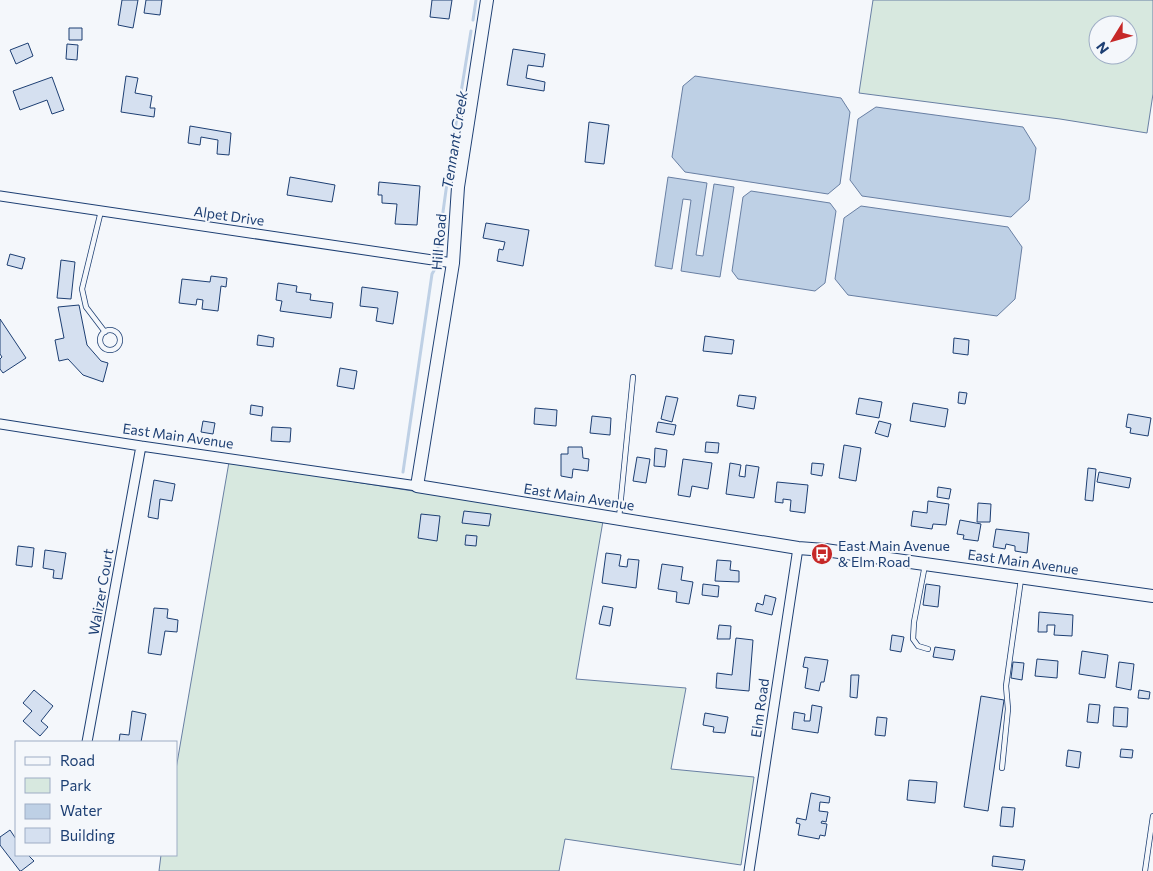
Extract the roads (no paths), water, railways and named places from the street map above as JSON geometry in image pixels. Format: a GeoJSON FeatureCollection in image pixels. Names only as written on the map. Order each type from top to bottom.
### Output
{"type":"FeatureCollection","features":[{"type":"Feature","properties":{"kind":"street","name":"Hill Road"},"geometry":{"type":"LineString","coordinates":[[417,486],[453,263],[458,187],[487,0]]}},
{"type":"Feature","properties":{"kind":"street","name":"Alpet Drive"},"geometry":{"type":"LineString","coordinates":[[0,196],[453,263]]}},
{"type":"Feature","properties":{"kind":"street","name":"East Main Avenue"},"geometry":{"type":"LineString","coordinates":[[0,424],[417,486],[798,548],[825,550],[1153,596]]}},
{"type":"Feature","properties":{"kind":"street","name":"Walizer Court"},"geometry":{"type":"LineString","coordinates":[[88,741],[141,446]]}},
{"type":"Feature","properties":{"kind":"street","name":"Elm Road"},"geometry":{"type":"LineString","coordinates":[[749,871],[798,548]]}},
{"type":"Feature","properties":{"kind":"lane"},"geometry":{"type":"LineString","coordinates":[[101,211],[82,290],[86,307],[105,332]]}},
{"type":"Feature","properties":{"kind":"lane"},"geometry":{"type":"LineString","coordinates":[[113,330],[119,335],[120,343],[116,349],[108,350],[102,346],[100,338],[105,332],[113,330]]}},
{"type":"Feature","properties":{"kind":"lane"},"geometry":{"type":"LineString","coordinates":[[619,519],[633,377]]}},
{"type":"Feature","properties":{"kind":"lane"},"geometry":{"type":"LineString","coordinates":[[925,564],[914,622],[913,639],[918,646],[928,649]]}},
{"type":"Feature","properties":{"kind":"lane"},"geometry":{"type":"LineString","coordinates":[[1002,768],[1008,709],[1006,686],[1021,577]]}},
{"type":"Feature","properties":{"kind":"lane"},"geometry":{"type":"LineString","coordinates":[[1153,816],[1145,868],[1153,867]]}},
{"type":"Feature","properties":{"kind":"water"},"geometry":{"type":"Polygon","coordinates":[[[695,76],[841,98],[850,112],[840,184],[828,194],[685,172],[672,157],[683,86],[695,76]]]}},
{"type":"Feature","properties":{"kind":"water"},"geometry":{"type":"Polygon","coordinates":[[[876,107],[1023,127],[1036,148],[1029,200],[1011,217],[862,196],[850,180],[858,119],[876,107]]]}},
{"type":"Feature","properties":{"kind":"water"},"geometry":{"type":"Polygon","coordinates":[[[668,177],[707,183],[696,255],[703,256],[714,184],[734,187],[720,277],[681,271],[691,200],[683,199],[672,269],[655,266],[668,177]]]}},
{"type":"Feature","properties":{"kind":"water"},"geometry":{"type":"Polygon","coordinates":[[[751,191],[830,203],[836,211],[825,283],[815,291],[738,279],[732,271],[743,197],[751,191]]]}},
{"type":"Feature","properties":{"kind":"water"},"geometry":{"type":"Polygon","coordinates":[[[861,206],[1008,227],[1022,247],[1015,299],[997,316],[848,295],[835,279],[844,218],[861,206]]]}},
{"type":"Feature","properties":{"kind":"waterway","name":"Tennant Creek"},"geometry":{"type":"LineString","coordinates":[[473,20],[476,0]]}},
{"type":"Feature","properties":{"kind":"waterway","name":"Tennant Creek"},"geometry":{"type":"LineString","coordinates":[[438,248],[471,31]]}},
{"type":"Feature","properties":{"kind":"waterway","name":"Tennant Creek"},"geometry":{"type":"LineString","coordinates":[[403,472],[432,274],[436,267]]}},
{"type":"Feature","properties":{"kind":"place","name":"East Main Avenue & Elm Road"},"geometry":{"type":"Point","coordinates":[822,554]}}]}
